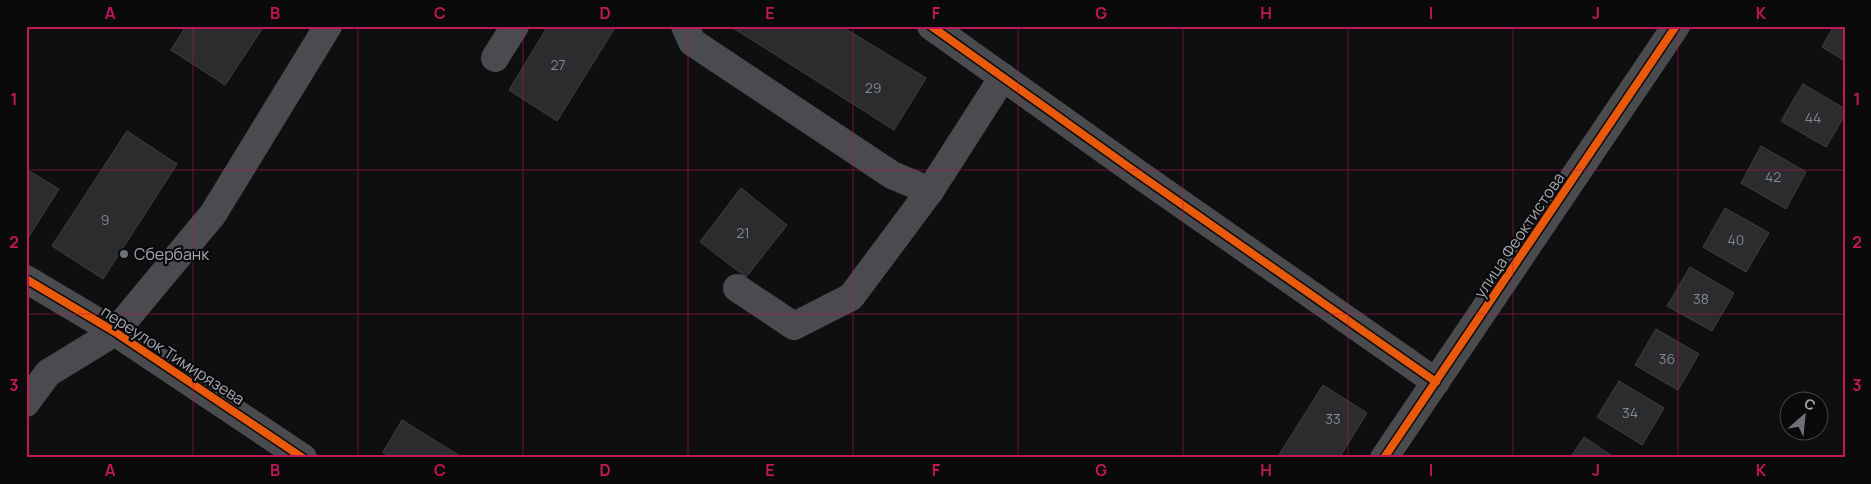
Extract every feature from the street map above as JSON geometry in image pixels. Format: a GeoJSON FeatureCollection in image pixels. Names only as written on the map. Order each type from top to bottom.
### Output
{"type":"FeatureCollection","features":[{"type":"Feature","properties":{"kind":"street"},"geometry":{"type":"LineString","coordinates":[[26,403],[48,372],[115,332],[212,214],[328,26]]}},
{"type":"Feature","properties":{"kind":"street"},"geometry":{"type":"LineString","coordinates":[[495,58],[515,26]]}},
{"type":"Feature","properties":{"kind":"street"},"geometry":{"type":"LineString","coordinates":[[685,26],[692,42],[892,175],[930,191]]}},
{"type":"Feature","properties":{"kind":"street"},"geometry":{"type":"LineString","coordinates":[[930,26],[1436,382]]}},
{"type":"Feature","properties":{"kind":"street","name":"улица Феоктистова"},"geometry":{"type":"LineString","coordinates":[[1384,458],[1676,26]]}},
{"type":"Feature","properties":{"kind":"street"},"geometry":{"type":"LineString","coordinates":[[737,288],[794,326],[851,297],[930,191],[1003,77]]}},
{"type":"Feature","properties":{"kind":"street","name":"переулок Тимирязева"},"geometry":{"type":"LineString","coordinates":[[26,279],[115,332],[303,458]]}},
{"type":"Feature","properties":{"kind":"building"},"geometry":{"type":"Polygon","coordinates":[[[186,26],[264,26],[225,85],[171,50],[186,26]]]}},
{"type":"Feature","properties":{"kind":"building"},"geometry":{"type":"Polygon","coordinates":[[[548,26],[616,26],[557,121],[509,90],[548,26]]]}},
{"type":"Feature","properties":{"kind":"building"},"geometry":{"type":"Polygon","coordinates":[[[730,26],[841,26],[926,78],[894,130],[730,26]]]}},
{"type":"Feature","properties":{"kind":"building"},"geometry":{"type":"Polygon","coordinates":[[[1834,26],[1845,26],[1845,61],[1822,47],[1834,26]]]}},
{"type":"Feature","properties":{"kind":"building"},"geometry":{"type":"Polygon","coordinates":[[[1803,84],[1845,109],[1845,115],[1826,147],[1781,121],[1803,84]]]}},
{"type":"Feature","properties":{"kind":"building"},"geometry":{"type":"Polygon","coordinates":[[[127,131],[177,164],[103,279],[52,246],[127,131]]]}},
{"type":"Feature","properties":{"kind":"building"},"geometry":{"type":"Polygon","coordinates":[[[1761,146],[1806,172],[1786,209],[1741,183],[1761,146]]]}},
{"type":"Feature","properties":{"kind":"building"},"geometry":{"type":"Polygon","coordinates":[[[26,169],[59,189],[26,241],[26,169]]]}},
{"type":"Feature","properties":{"kind":"building"},"geometry":{"type":"Polygon","coordinates":[[[741,188],[787,225],[746,277],[700,242],[741,188]]]}},
{"type":"Feature","properties":{"kind":"building"},"geometry":{"type":"Polygon","coordinates":[[[1725,208],[1769,233],[1746,272],[1703,247],[1725,208]]]}},
{"type":"Feature","properties":{"kind":"building"},"geometry":{"type":"Polygon","coordinates":[[[1690,267],[1734,293],[1712,331],[1667,306],[1690,267]]]}},
{"type":"Feature","properties":{"kind":"building"},"geometry":{"type":"Polygon","coordinates":[[[1656,329],[1699,354],[1678,390],[1635,365],[1656,329]]]}},
{"type":"Feature","properties":{"kind":"building"},"geometry":{"type":"Polygon","coordinates":[[[1619,381],[1664,408],[1642,445],[1597,417],[1619,381]]]}},
{"type":"Feature","properties":{"kind":"building"},"geometry":{"type":"Polygon","coordinates":[[[1323,385],[1367,413],[1339,458],[1277,458],[1323,385]]]}},
{"type":"Feature","properties":{"kind":"building"},"geometry":{"type":"Polygon","coordinates":[[[402,420],[463,458],[391,458],[383,452],[402,420]]]}},
{"type":"Feature","properties":{"kind":"building"},"geometry":{"type":"Polygon","coordinates":[[[1584,437],[1615,458],[1570,458],[1584,437]]]}},
{"type":"Feature","properties":{"kind":"cycle path"},"geometry":{"type":"LineString","coordinates":[[931,26],[1436,382]]}},
{"type":"Feature","properties":{"kind":"cycle path"},"geometry":{"type":"LineString","coordinates":[[1384,458],[1676,26]]}},
{"type":"Feature","properties":{"kind":"cycle path"},"geometry":{"type":"LineString","coordinates":[[26,279],[115,332],[303,458]]}},
{"type":"Feature","properties":{"kind":"place","name":"Сбербанк"},"geometry":{"type":"Point","coordinates":[124,254]}}]}
